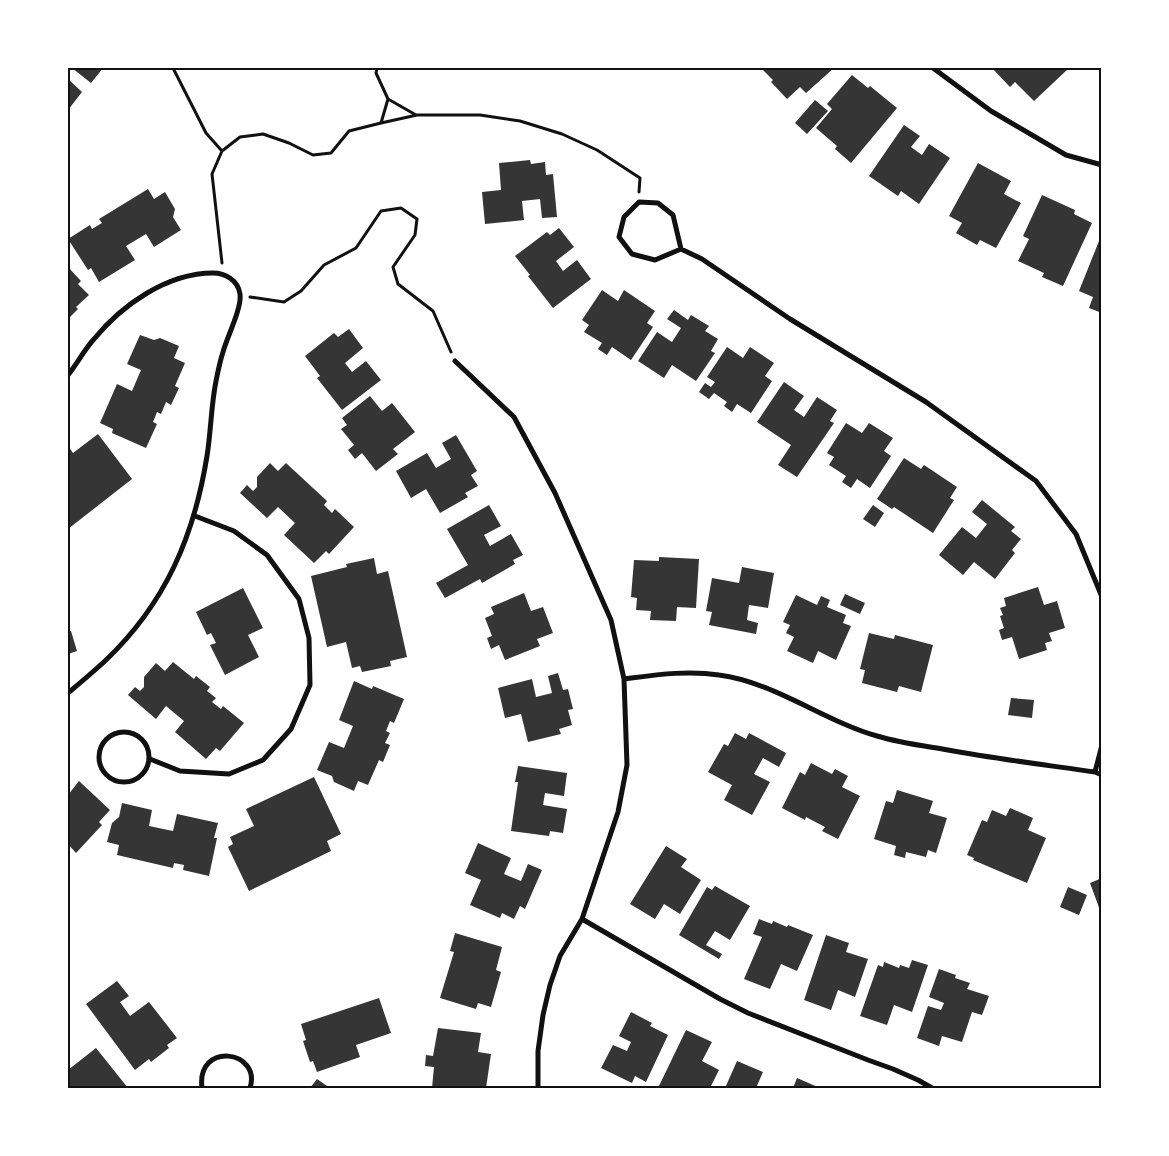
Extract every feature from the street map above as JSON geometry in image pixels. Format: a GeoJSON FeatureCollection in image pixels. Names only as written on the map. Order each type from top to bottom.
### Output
{"type":"FeatureCollection","features":[{"type":"Feature","properties":{"kind":"street"},"geometry":{"type":"LineString","coordinates":[[933,68],[991,111],[1066,155],[1102,165]]}},
{"type":"Feature","properties":{"kind":"street"},"geometry":{"type":"LineString","coordinates":[[681,249],[673,216],[658,203],[639,202],[624,217],[619,237],[632,254],[655,260],[681,249],[702,259],[790,319],[926,402],[1036,482],[1076,534],[1102,597]]}},
{"type":"Feature","properties":{"kind":"street"},"geometry":{"type":"LineString","coordinates":[[68,375],[94,339],[115,316],[139,298],[183,277],[203,273],[223,273],[236,283],[240,295],[233,325],[223,351],[212,400],[208,455],[195,516],[180,556],[159,595],[134,630],[106,660],[68,693]]}},
{"type":"Feature","properties":{"kind":"street"},"geometry":{"type":"LineString","coordinates":[[455,361],[514,417],[551,484],[612,620],[624,679],[627,765],[618,812],[582,919],[560,956],[550,984],[538,1051],[538,1088]]}},
{"type":"Feature","properties":{"kind":"street"},"geometry":{"type":"LineString","coordinates":[[150,759],[180,771],[229,774],[263,760],[291,730],[310,684],[309,638],[299,599],[267,555],[234,531],[195,516]]}},
{"type":"Feature","properties":{"kind":"street"},"geometry":{"type":"LineString","coordinates":[[624,679],[666,674],[719,675],[748,682],[877,736],[968,754],[1094,772],[1102,775]]}},
{"type":"Feature","properties":{"kind":"street"},"geometry":{"type":"LineString","coordinates":[[127,731],[136,734],[144,740],[149,749],[150,759],[147,769],[141,776],[132,781],[122,782],[112,780],[105,773],[100,764],[99,754],[102,745],[108,737],[127,731]]}},
{"type":"Feature","properties":{"kind":"street"},"geometry":{"type":"LineString","coordinates":[[1094,772],[1102,745]]}},
{"type":"Feature","properties":{"kind":"street"},"geometry":{"type":"LineString","coordinates":[[582,919],[720,999],[748,1013],[893,1069],[932,1088]]}},
{"type":"Feature","properties":{"kind":"street"},"geometry":{"type":"LineString","coordinates":[[202,1088],[201,1078],[204,1069],[211,1061],[219,1057],[229,1056],[239,1058],[246,1064],[251,1073],[252,1083],[250,1088]]}},
{"type":"Feature","properties":{"kind":"path"},"geometry":{"type":"LineString","coordinates":[[173,68],[206,133],[222,151]]}},
{"type":"Feature","properties":{"kind":"path"},"geometry":{"type":"LineString","coordinates":[[377,68],[376,73],[388,99],[417,115]]}},
{"type":"Feature","properties":{"kind":"path"},"geometry":{"type":"LineString","coordinates":[[381,123],[388,99]]}},
{"type":"Feature","properties":{"kind":"path"},"geometry":{"type":"LineString","coordinates":[[223,273],[212,174],[222,151],[240,137],[263,134],[289,143],[312,155],[331,153],[349,131],[417,115],[480,115],[520,121],[562,134],[597,150],[640,178],[639,202]]}},
{"type":"Feature","properties":{"kind":"path"},"geometry":{"type":"LineString","coordinates":[[240,295],[284,302],[301,291],[324,265],[356,248],[381,211],[401,208],[417,219],[415,234],[393,267],[398,284],[433,311],[455,361]]}},
{"type":"Feature","properties":{"kind":"building"},"geometry":{"type":"Polygon","coordinates":[[[72,68],[103,68],[91,83],[72,68]]]}},
{"type":"Feature","properties":{"kind":"building"},"geometry":{"type":"Polygon","coordinates":[[[761,68],[834,68],[806,93],[800,87],[787,99],[761,68]]]}},
{"type":"Feature","properties":{"kind":"building"},"geometry":{"type":"Polygon","coordinates":[[[992,68],[1069,68],[1034,101],[1015,82],[1010,87],[992,68]]]}},
{"type":"Feature","properties":{"kind":"building"},"geometry":{"type":"Polygon","coordinates":[[[852,75],[868,88],[870,86],[897,108],[851,163],[835,149],[837,146],[816,128],[832,109],[827,104],[852,75]]]}},
{"type":"Feature","properties":{"kind":"building"},"geometry":{"type":"Polygon","coordinates":[[[68,79],[82,92],[68,110],[68,79]]]}},
{"type":"Feature","properties":{"kind":"building"},"geometry":{"type":"Polygon","coordinates":[[[815,100],[828,111],[807,134],[795,123],[815,100]]]}},
{"type":"Feature","properties":{"kind":"building"},"geometry":{"type":"Polygon","coordinates":[[[904,125],[920,136],[911,147],[922,155],[929,144],[950,158],[919,204],[901,191],[898,196],[869,176],[904,125]]]}},
{"type":"Feature","properties":{"kind":"building"},"geometry":{"type":"Polygon","coordinates":[[[530,160],[531,164],[545,162],[546,175],[553,174],[557,217],[542,218],[540,199],[522,201],[524,220],[485,224],[482,192],[501,190],[499,163],[530,160]]]}},
{"type":"Feature","properties":{"kind":"building"},"geometry":{"type":"Polygon","coordinates":[[[978,163],[1011,181],[1004,194],[1021,203],[996,248],[980,240],[977,245],[956,233],[962,223],[949,216],[978,163]]]}},
{"type":"Feature","properties":{"kind":"building"},"geometry":{"type":"Polygon","coordinates":[[[148,189],[154,199],[165,192],[175,209],[173,217],[181,230],[154,247],[146,234],[126,246],[135,260],[99,282],[91,268],[88,270],[68,239],[90,225],[92,229],[102,223],[99,219],[148,189]]]}},
{"type":"Feature","properties":{"kind":"building"},"geometry":{"type":"Polygon","coordinates":[[[1042,195],[1075,210],[1074,214],[1092,223],[1063,286],[1042,277],[1044,273],[1018,261],[1029,239],[1023,236],[1042,195]]]}},
{"type":"Feature","properties":{"kind":"building"},"geometry":{"type":"Polygon","coordinates":[[[559,228],[574,247],[556,261],[563,271],[577,260],[591,279],[553,308],[515,256],[547,232],[550,235],[559,228]]]}},
{"type":"Feature","properties":{"kind":"building"},"geometry":{"type":"Polygon","coordinates":[[[1099,241],[1102,242],[1102,313],[1089,308],[1093,297],[1079,291],[1099,241]]]}},
{"type":"Feature","properties":{"kind":"building"},"geometry":{"type":"Polygon","coordinates":[[[68,267],[81,281],[78,284],[89,295],[76,307],[78,309],[68,319],[68,267]]]}},
{"type":"Feature","properties":{"kind":"building"},"geometry":{"type":"Polygon","coordinates":[[[602,290],[618,301],[624,290],[655,311],[647,323],[653,327],[631,360],[612,347],[607,355],[598,349],[602,343],[584,332],[589,325],[582,320],[602,290]]]}},
{"type":"Feature","properties":{"kind":"building"},"geometry":{"type":"Polygon","coordinates":[[[674,310],[688,320],[691,315],[709,326],[705,331],[718,339],[711,351],[715,353],[696,381],[672,365],[664,378],[638,361],[657,332],[672,342],[681,328],[667,319],[674,310]]]}},
{"type":"Feature","properties":{"kind":"building"},"geometry":{"type":"Polygon","coordinates":[[[349,329],[363,348],[345,363],[352,372],[366,361],[381,380],[342,410],[317,378],[320,376],[305,356],[334,333],[338,337],[349,329]]]}},
{"type":"Feature","properties":{"kind":"building"},"geometry":{"type":"Polygon","coordinates":[[[140,335],[154,340],[160,338],[179,346],[174,358],[185,363],[175,386],[179,388],[171,405],[166,402],[161,414],[157,412],[153,422],[157,424],[146,448],[112,433],[113,429],[100,423],[117,384],[132,391],[141,370],[127,364],[140,335]]]}},
{"type":"Feature","properties":{"kind":"building"},"geometry":{"type":"Polygon","coordinates":[[[727,347],[743,358],[750,347],[774,363],[765,376],[772,381],[751,413],[737,404],[732,412],[724,406],[727,402],[714,393],[709,399],[699,392],[705,383],[711,387],[715,382],[707,377],[727,347]]]}},
{"type":"Feature","properties":{"kind":"building"},"geometry":{"type":"Polygon","coordinates":[[[784,382],[804,396],[794,410],[804,417],[817,397],[837,410],[830,421],[834,423],[797,477],[778,465],[791,445],[757,422],[784,382]]]}},
{"type":"Feature","properties":{"kind":"building"},"geometry":{"type":"Polygon","coordinates":[[[370,396],[382,411],[392,403],[415,432],[393,449],[398,454],[376,471],[362,453],[355,459],[348,450],[354,445],[341,429],[347,425],[342,418],[370,396]]]}},
{"type":"Feature","properties":{"kind":"building"},"geometry":{"type":"Polygon","coordinates":[[[846,423],[862,433],[869,423],[893,438],[884,451],[891,456],[870,488],[857,479],[851,488],[842,482],[846,476],[829,465],[834,457],[827,453],[846,423]]]}},
{"type":"Feature","properties":{"kind":"building"},"geometry":{"type":"Polygon","coordinates":[[[98,434],[132,479],[68,529],[68,446],[73,453],[98,434]]]}},
{"type":"Feature","properties":{"kind":"building"},"geometry":{"type":"Polygon","coordinates":[[[456,435],[477,471],[471,475],[478,486],[465,493],[468,497],[440,513],[426,489],[411,498],[396,471],[427,453],[436,468],[451,459],[442,443],[456,435]]]}},
{"type":"Feature","properties":{"kind":"building"},"geometry":{"type":"Polygon","coordinates":[[[904,458],[921,469],[924,465],[957,487],[950,498],[954,500],[933,533],[894,507],[892,509],[877,499],[904,458]]]}},
{"type":"Feature","properties":{"kind":"building"},"geometry":{"type":"Polygon","coordinates":[[[270,463],[278,471],[286,463],[327,501],[324,505],[332,513],[335,509],[354,527],[329,554],[326,551],[314,563],[284,535],[295,523],[278,507],[267,518],[240,493],[247,485],[253,491],[257,487],[257,477],[270,463]]]}},
{"type":"Feature","properties":{"kind":"building"},"geometry":{"type":"Polygon","coordinates":[[[982,500],[1015,527],[1011,531],[1021,539],[1012,550],[1015,553],[995,579],[974,562],[963,575],[939,555],[962,527],[976,538],[987,524],[972,512],[982,500]]]}},
{"type":"Feature","properties":{"kind":"building"},"geometry":{"type":"Polygon","coordinates":[[[489,505],[501,526],[484,535],[490,546],[511,534],[523,555],[513,560],[515,564],[482,583],[480,579],[445,598],[436,583],[468,565],[447,529],[489,505]]]}},
{"type":"Feature","properties":{"kind":"building"},"geometry":{"type":"Polygon","coordinates":[[[873,505],[884,513],[875,527],[863,519],[873,505]]]}},
{"type":"Feature","properties":{"kind":"building"},"geometry":{"type":"Polygon","coordinates":[[[659,557],[699,559],[696,608],[677,607],[676,621],[650,620],[651,611],[636,610],[637,598],[631,597],[634,560],[659,561],[659,557]]]}},
{"type":"Feature","properties":{"kind":"building"},"geometry":{"type":"Polygon","coordinates":[[[374,558],[377,574],[388,571],[407,657],[390,661],[391,666],[362,672],[360,666],[352,668],[346,642],[327,647],[311,576],[347,567],[346,564],[374,558]]]}},
{"type":"Feature","properties":{"kind":"building"},"geometry":{"type":"Polygon","coordinates":[[[742,567],[774,573],[768,608],[749,605],[747,620],[758,623],[756,634],[709,625],[712,612],[706,611],[712,578],[739,583],[742,567]]]}},
{"type":"Feature","properties":{"kind":"building"},"geometry":{"type":"Polygon","coordinates":[[[1038,587],[1044,605],[1057,601],[1065,628],[1049,633],[1052,641],[1045,643],[1047,650],[1019,659],[1012,637],[1002,640],[999,630],[1004,628],[1000,616],[1003,615],[1000,608],[1006,606],[1004,598],[1038,587]]]}},
{"type":"Feature","properties":{"kind":"building"},"geometry":{"type":"Polygon","coordinates":[[[243,588],[263,628],[248,635],[259,657],[225,675],[210,645],[216,643],[211,633],[207,635],[196,612],[243,588]]]}},
{"type":"Feature","properties":{"kind":"building"},"geometry":{"type":"Polygon","coordinates":[[[524,593],[531,611],[543,607],[553,633],[537,639],[540,646],[505,660],[499,645],[491,649],[487,638],[492,636],[485,618],[494,614],[491,607],[524,593]]]}},
{"type":"Feature","properties":{"kind":"building"},"geometry":{"type":"Polygon","coordinates":[[[845,594],[865,603],[860,614],[840,605],[845,594]]]}},
{"type":"Feature","properties":{"kind":"building"},"geometry":{"type":"Polygon","coordinates":[[[796,595],[817,605],[821,596],[830,600],[827,607],[846,615],[843,623],[851,626],[836,660],[818,651],[813,663],[787,651],[794,637],[786,633],[790,625],[783,622],[796,595]]]}},
{"type":"Feature","properties":{"kind":"building"},"geometry":{"type":"Polygon","coordinates":[[[71,631],[77,651],[68,654],[68,632],[71,631]]]}},
{"type":"Feature","properties":{"kind":"building"},"geometry":{"type":"Polygon","coordinates":[[[869,633],[894,639],[895,635],[933,645],[921,692],[899,686],[897,692],[862,683],[865,670],[860,669],[869,633]]]}},
{"type":"Feature","properties":{"kind":"building"},"geometry":{"type":"Polygon","coordinates":[[[173,662],[194,679],[196,676],[210,687],[207,691],[216,698],[212,702],[221,709],[223,706],[244,723],[220,751],[216,748],[206,759],[175,732],[184,721],[166,706],[156,719],[128,695],[135,687],[140,691],[144,687],[144,677],[156,663],[165,671],[173,662]]]}},
{"type":"Feature","properties":{"kind":"building"},"geometry":{"type":"Polygon","coordinates":[[[558,673],[563,690],[568,689],[573,709],[568,710],[572,725],[559,729],[561,734],[528,742],[521,714],[505,718],[498,688],[532,679],[536,697],[552,693],[548,676],[558,673]]]}},
{"type":"Feature","properties":{"kind":"building"},"geometry":{"type":"Polygon","coordinates":[[[354,681],[372,689],[373,686],[404,699],[394,723],[390,721],[386,731],[390,733],[385,743],[390,745],[383,762],[379,760],[368,785],[358,781],[354,791],[334,782],[332,776],[317,770],[329,742],[344,748],[353,726],[339,720],[354,681]]]}},
{"type":"Feature","properties":{"kind":"building"},"geometry":{"type":"Polygon","coordinates":[[[1011,698],[1034,700],[1032,718],[1008,715],[1011,698]]]}},
{"type":"Feature","properties":{"kind":"building"},"geometry":{"type":"Polygon","coordinates":[[[735,733],[746,739],[749,733],[786,753],[779,767],[763,758],[754,774],[770,782],[752,815],[724,800],[732,785],[708,772],[724,744],[728,746],[735,733]]]}},
{"type":"Feature","properties":{"kind":"building"},"geometry":{"type":"Polygon","coordinates":[[[811,763],[832,774],[835,769],[848,776],[842,787],[860,796],[838,839],[822,831],[825,827],[806,817],[805,820],[782,808],[800,772],[805,775],[811,763]]]}},
{"type":"Feature","properties":{"kind":"building"},"geometry":{"type":"Polygon","coordinates":[[[518,766],[567,773],[564,796],[545,793],[543,805],[567,809],[563,833],[550,831],[549,836],[511,831],[518,782],[515,782],[518,766]]]}},
{"type":"Feature","properties":{"kind":"building"},"geometry":{"type":"Polygon","coordinates":[[[314,777],[341,834],[327,841],[331,851],[249,891],[228,847],[233,844],[230,837],[254,826],[246,809],[314,777]]]}},
{"type":"Feature","properties":{"kind":"building"},"geometry":{"type":"Polygon","coordinates":[[[79,781],[110,810],[99,822],[102,825],[76,853],[68,844],[68,795],[79,781]]]}},
{"type":"Feature","properties":{"kind":"building"},"geometry":{"type":"Polygon","coordinates":[[[897,790],[933,801],[929,813],[947,818],[936,853],[928,850],[926,857],[906,852],[905,858],[894,855],[896,846],[874,839],[886,801],[893,803],[897,790]]]}},
{"type":"Feature","properties":{"kind":"building"},"geometry":{"type":"Polygon","coordinates":[[[122,803],[152,810],[149,826],[173,831],[177,814],[218,823],[214,838],[217,838],[209,876],[183,870],[184,865],[174,863],[173,868],[117,855],[119,845],[107,842],[112,823],[119,817],[122,803]]]}},
{"type":"Feature","properties":{"kind":"building"},"geometry":{"type":"Polygon","coordinates":[[[1010,808],[1033,818],[1028,830],[1046,838],[1027,883],[973,860],[974,858],[967,855],[982,820],[987,822],[992,810],[1006,816],[1010,808]]]}},
{"type":"Feature","properties":{"kind":"building"},"geometry":{"type":"Polygon","coordinates":[[[478,843],[511,858],[504,874],[521,881],[528,864],[542,870],[525,909],[520,906],[514,919],[502,913],[500,918],[470,905],[481,880],[465,873],[478,843]]]}},
{"type":"Feature","properties":{"kind":"building"},"geometry":{"type":"Polygon","coordinates":[[[666,846],[687,859],[681,867],[701,880],[680,914],[664,904],[655,919],[630,904],[666,846]]]}},
{"type":"Feature","properties":{"kind":"building"},"geometry":{"type":"Polygon","coordinates":[[[1102,878],[1102,913],[1101,913],[1090,883],[1102,878]]]}},
{"type":"Feature","properties":{"kind":"building"},"geometry":{"type":"Polygon","coordinates":[[[715,886],[750,906],[730,940],[715,931],[706,945],[722,954],[719,959],[679,935],[707,887],[712,890],[715,886]]]}},
{"type":"Feature","properties":{"kind":"building"},"geometry":{"type":"Polygon","coordinates":[[[1068,887],[1087,895],[1079,915],[1060,907],[1068,887]]]}},
{"type":"Feature","properties":{"kind":"building"},"geometry":{"type":"Polygon","coordinates":[[[759,919],[772,924],[773,921],[787,927],[788,925],[813,935],[797,971],[781,964],[770,989],[744,979],[762,937],[753,934],[759,919]]]}},
{"type":"Feature","properties":{"kind":"building"},"geometry":{"type":"Polygon","coordinates":[[[455,933],[502,947],[496,970],[501,972],[491,1007],[478,1003],[476,1009],[440,998],[454,952],[450,951],[455,933]]]}},
{"type":"Feature","properties":{"kind":"building"},"geometry":{"type":"Polygon","coordinates":[[[826,935],[849,943],[846,952],[868,959],[855,997],[838,990],[831,1010],[804,1000],[826,935]]]}},
{"type":"Feature","properties":{"kind":"building"},"geometry":{"type":"Polygon","coordinates":[[[912,960],[928,965],[912,1012],[894,1005],[887,1025],[860,1016],[878,965],[883,967],[884,962],[899,968],[900,965],[909,968],[912,960]]]}},
{"type":"Feature","properties":{"kind":"building"},"geometry":{"type":"Polygon","coordinates":[[[939,969],[956,975],[955,978],[970,983],[967,989],[989,996],[982,1015],[972,1012],[962,1042],[942,1036],[939,1046],[917,1038],[928,1006],[941,1010],[944,1003],[929,997],[939,969]]]}},
{"type":"Feature","properties":{"kind":"building"},"geometry":{"type":"Polygon","coordinates":[[[117,981],[129,996],[120,1002],[130,1016],[149,1002],[177,1038],[167,1045],[169,1048],[151,1062],[149,1059],[135,1070],[86,1004],[117,981]]]}},
{"type":"Feature","properties":{"kind":"building"},"geometry":{"type":"Polygon","coordinates":[[[379,998],[391,1033],[356,1045],[360,1057],[317,1072],[313,1061],[310,1062],[303,1041],[306,1040],[301,1024],[379,998]]]}},
{"type":"Feature","properties":{"kind":"building"},"geometry":{"type":"Polygon","coordinates":[[[631,1012],[652,1023],[650,1026],[668,1035],[646,1082],[635,1076],[632,1083],[601,1068],[613,1045],[627,1051],[631,1042],[619,1036],[631,1012]]]}},
{"type":"Feature","properties":{"kind":"building"},"geometry":{"type":"Polygon","coordinates":[[[438,1028],[481,1033],[478,1052],[491,1054],[486,1088],[432,1088],[434,1067],[425,1066],[426,1055],[433,1056],[438,1028]]]}},
{"type":"Feature","properties":{"kind":"building"},"geometry":{"type":"Polygon","coordinates":[[[686,1030],[712,1042],[702,1061],[719,1070],[710,1088],[658,1088],[686,1030]]]}},
{"type":"Feature","properties":{"kind":"building"},"geometry":{"type":"Polygon","coordinates":[[[96,1048],[128,1088],[68,1088],[68,1070],[96,1048]]]}},
{"type":"Feature","properties":{"kind":"building"},"geometry":{"type":"Polygon","coordinates":[[[737,1061],[763,1072],[756,1088],[725,1088],[737,1061]]]}},
{"type":"Feature","properties":{"kind":"building"},"geometry":{"type":"Polygon","coordinates":[[[797,1078],[820,1088],[793,1088],[797,1078]]]}},
{"type":"Feature","properties":{"kind":"building"},"geometry":{"type":"Polygon","coordinates":[[[317,1079],[330,1088],[310,1088],[317,1079]]]}}]}
